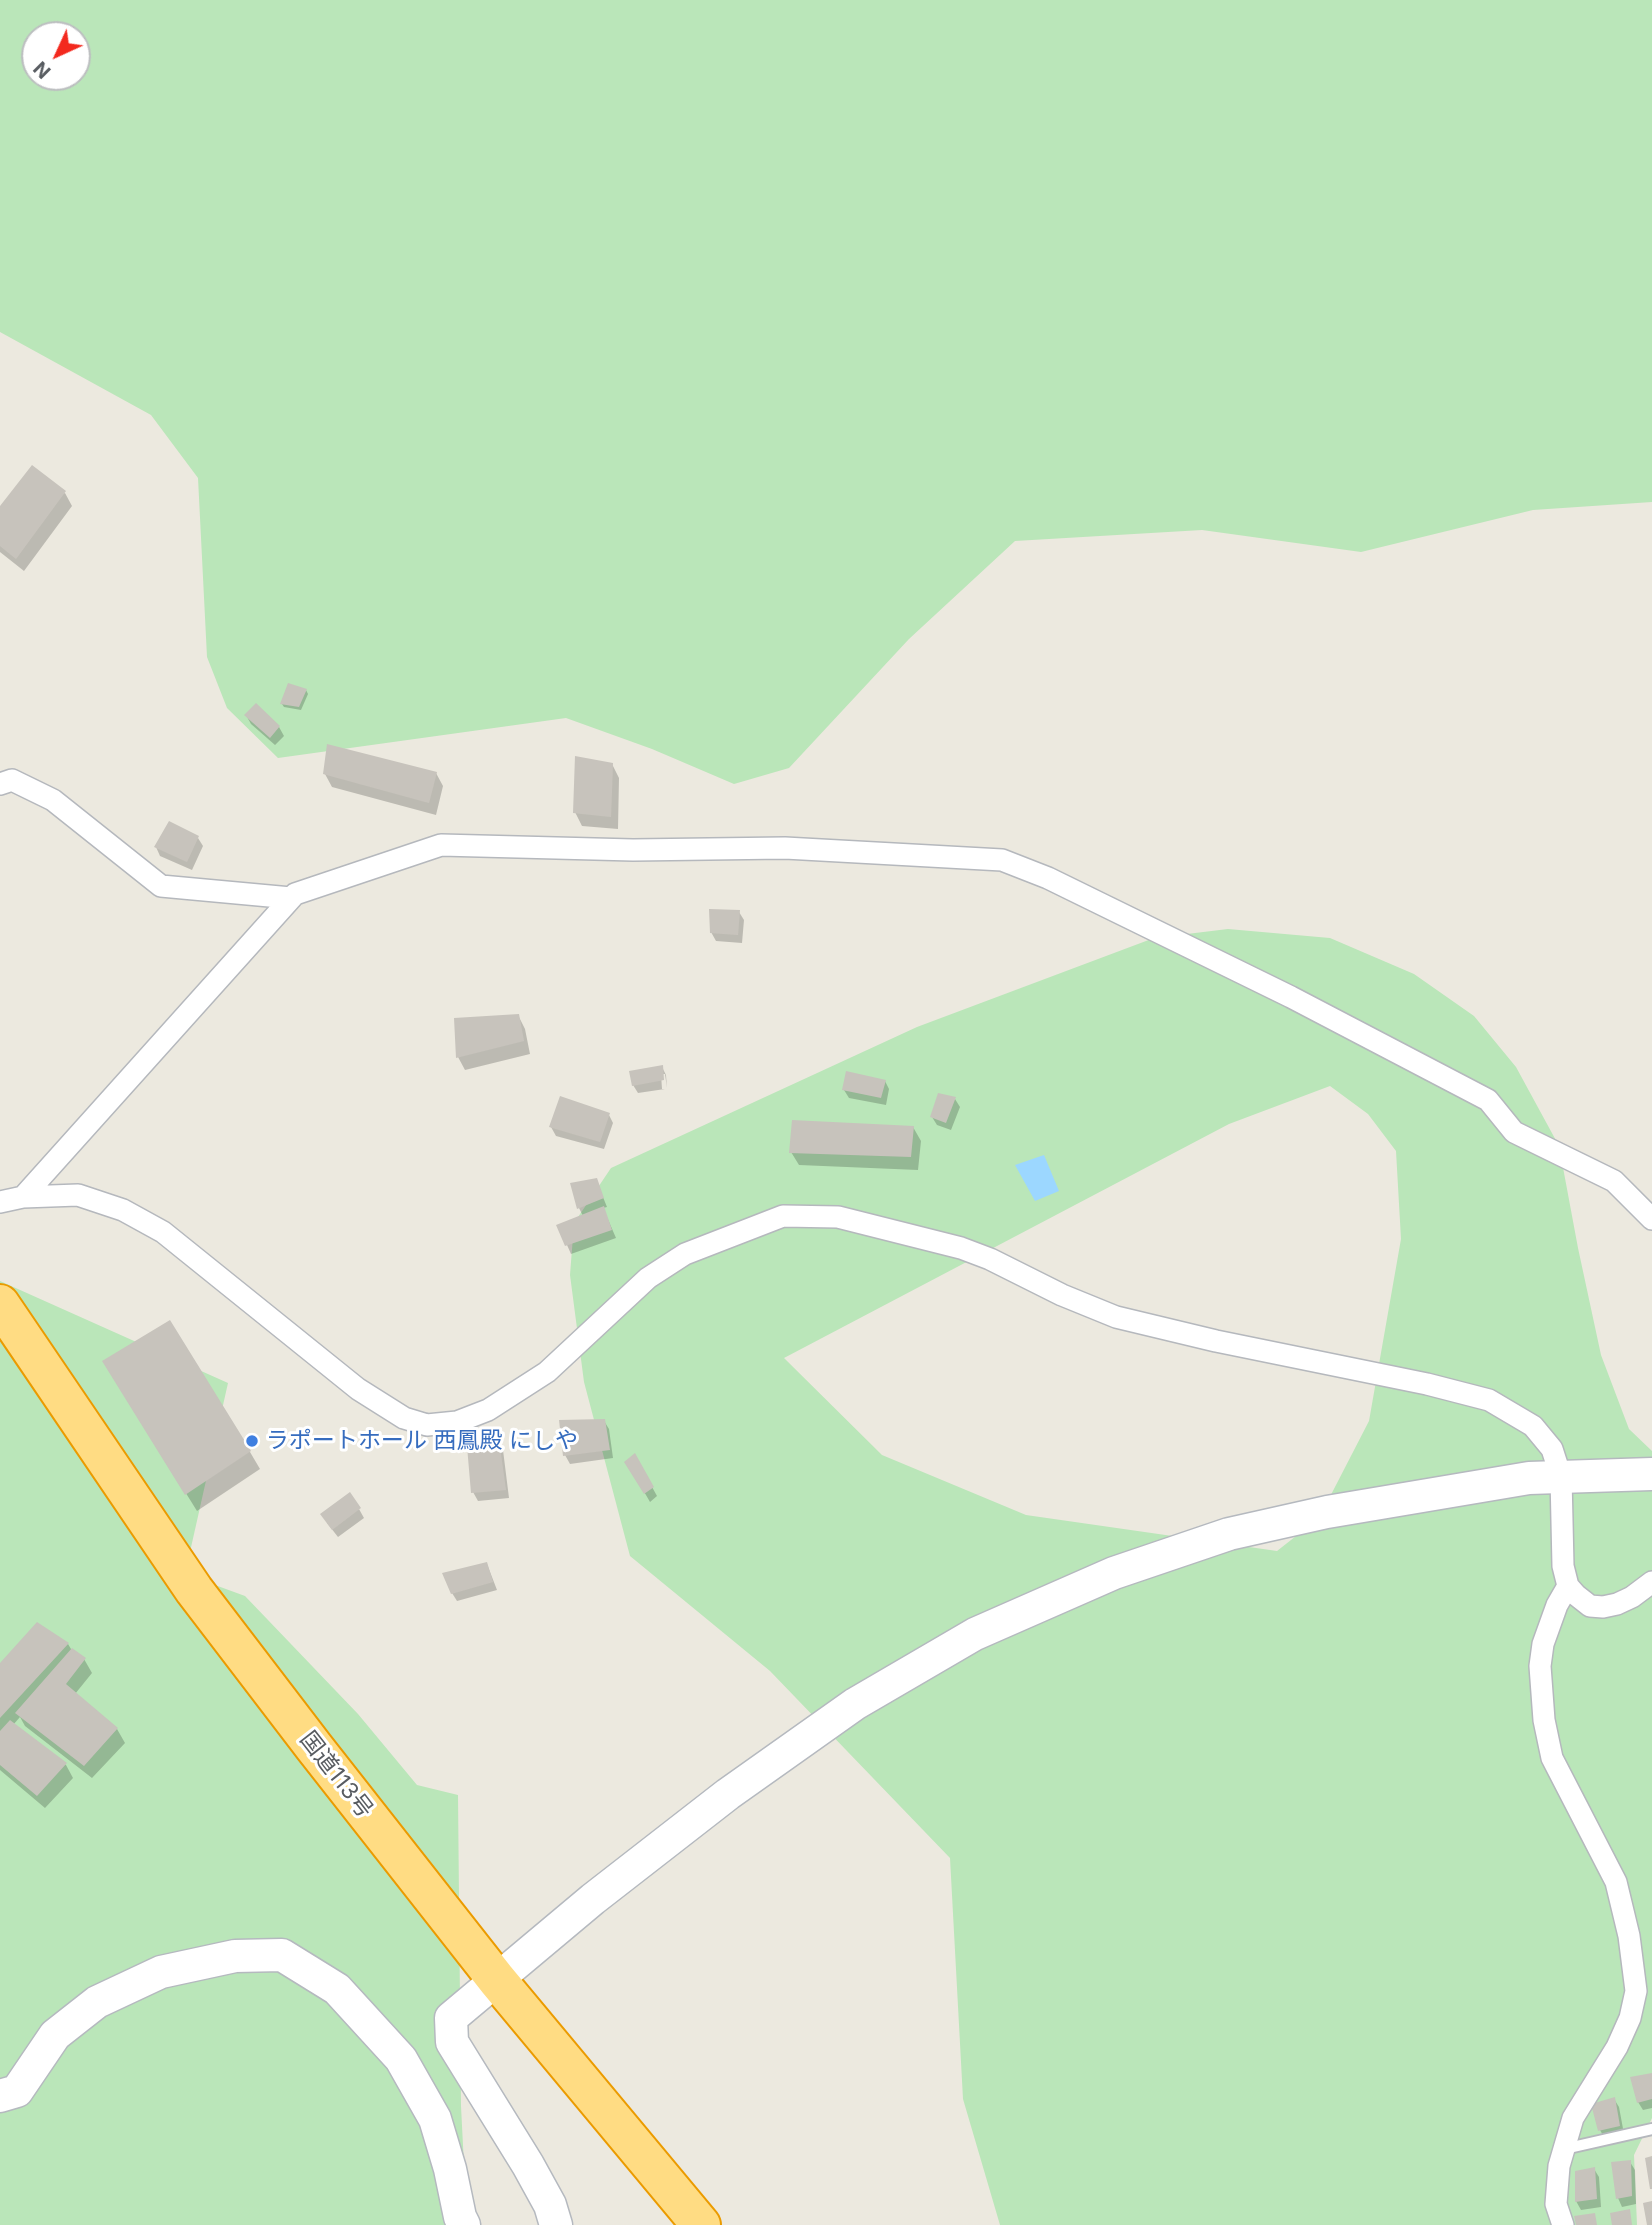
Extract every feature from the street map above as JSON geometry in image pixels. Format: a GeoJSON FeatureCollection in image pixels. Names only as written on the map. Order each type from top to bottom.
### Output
{"type":"FeatureCollection","features":[{"type":"Feature","properties":{"kind":"highway","name":"国道113号"},"geometry":{"type":"LineString","coordinates":[[0,1304],[194,1590],[322,1758],[498,1980],[701,2225]]}},
{"type":"Feature","properties":{"kind":"street"},"geometry":{"type":"LineString","coordinates":[[0,784],[12,780],[52,800],[161,886],[291,898]]}},
{"type":"Feature","properties":{"kind":"street"},"geometry":{"type":"LineString","coordinates":[[23,1197],[295,894],[441,845],[632,850],[785,848],[1002,860],[1048,878],[1291,997],[1488,1100],[1514,1132],[1614,1181],[1652,1219]]}},
{"type":"Feature","properties":{"kind":"street"},"geometry":{"type":"LineString","coordinates":[[0,1202],[23,1197],[78,1195],[123,1210],[163,1232],[358,1389],[404,1418],[427,1425],[457,1422],[488,1410],[547,1372],[648,1278],[685,1254],[783,1216],[838,1217],[961,1248],[1116,1317],[1216,1341],[1427,1384],[1489,1400],[1533,1426],[1552,1449],[1561,1477],[1561,1550],[1568,1586],[1590,1606],[1603,1607],[1632,1597],[1652,1582]]}},
{"type":"Feature","properties":{"kind":"street"},"geometry":{"type":"LineString","coordinates":[[556,2225],[550,2205],[528,2165],[453,2042],[451,2018],[593,1899],[728,1794],[855,1703],[975,1634],[1114,1573],[1229,1535],[1327,1513],[1529,1478],[1652,1474]]}},
{"type":"Feature","properties":{"kind":"street"},"geometry":{"type":"LineString","coordinates":[[1563,2225],[1556,2204],[1559,2166],[1573,2118],[1617,2047],[1630,2018],[1636,1991],[1629,1936],[1616,1882],[1552,1758],[1544,1720],[1540,1666],[1543,1644],[1557,1605],[1568,1586]]}},
{"type":"Feature","properties":{"kind":"street"},"geometry":{"type":"LineString","coordinates":[[0,2096],[17,2091],[55,2035],[97,2002],[160,1972],[235,1956],[282,1955],[338,1989],[401,2059],[435,2119],[464,2225]]}},
{"type":"Feature","properties":{"kind":"lane"},"geometry":{"type":"LineString","coordinates":[[1564,2149],[1652,2129]]}},
{"type":"Feature","properties":{"kind":"green space"},"geometry":{"type":"Polygon","coordinates":[[[0,0],[1652,0],[1652,502],[1533,510],[1361,552],[1202,530],[1015,541],[909,639],[789,768],[734,784],[652,749],[566,718],[278,758],[227,708],[207,657],[198,478],[151,415],[0,332],[0,0]]]}},
{"type":"Feature","properties":{"kind":"green space"},"geometry":{"type":"Polygon","coordinates":[[[1228,929],[1330,938],[1414,974],[1474,1016],[1516,1067],[1559,1146],[1601,1355],[1629,1429],[1652,1451],[1652,2118],[1634,2155],[1637,2225],[1000,2225],[963,2099],[950,1858],[770,1671],[630,1556],[584,1382],[570,1275],[574,1223],[611,1168],[917,1027],[1154,938],[1228,929]],[[1330,1086],[1229,1124],[784,1358],[882,1455],[1026,1515],[1277,1551],[1319,1518],[1369,1421],[1401,1239],[1396,1151],[1368,1114],[1330,1086]]]}},
{"type":"Feature","properties":{"kind":"green space"},"geometry":{"type":"Polygon","coordinates":[[[0,1281],[228,1383],[185,1574],[245,1596],[358,1714],[417,1785],[458,1795],[461,2106],[467,2225],[0,2225],[0,1281]]]}},
{"type":"Feature","properties":{"kind":"water"},"geometry":{"type":"Polygon","coordinates":[[[1044,1155],[1059,1191],[1035,1201],[1015,1165],[1044,1155]]]}},
{"type":"Feature","properties":{"kind":"building"},"geometry":{"type":"Polygon","coordinates":[[[32,465],[66,491],[16,559],[0,546],[0,506],[32,465]]]}},
{"type":"Feature","properties":{"kind":"building"},"geometry":{"type":"Polygon","coordinates":[[[288,683],[307,689],[299,707],[280,704],[288,683]]]}},
{"type":"Feature","properties":{"kind":"building"},"geometry":{"type":"Polygon","coordinates":[[[256,703],[280,726],[270,738],[244,715],[256,703]]]}},
{"type":"Feature","properties":{"kind":"building"},"geometry":{"type":"Polygon","coordinates":[[[327,744],[437,772],[429,803],[323,774],[327,744]]]}},
{"type":"Feature","properties":{"kind":"building"},"geometry":{"type":"Polygon","coordinates":[[[575,756],[613,763],[611,817],[573,813],[575,756]]]}},
{"type":"Feature","properties":{"kind":"building"},"geometry":{"type":"Polygon","coordinates":[[[169,821],[199,836],[187,862],[154,847],[169,821]]]}},
{"type":"Feature","properties":{"kind":"building"},"geometry":{"type":"Polygon","coordinates":[[[709,909],[740,910],[738,935],[710,933],[709,909]]]}},
{"type":"Feature","properties":{"kind":"building"},"geometry":{"type":"Polygon","coordinates":[[[519,1014],[524,1041],[456,1058],[454,1018],[519,1014]]]}},
{"type":"Feature","properties":{"kind":"building"},"geometry":{"type":"Polygon","coordinates":[[[663,1065],[664,1080],[632,1086],[629,1071],[663,1065]]]}},
{"type":"Feature","properties":{"kind":"building"},"geometry":{"type":"Polygon","coordinates":[[[846,1071],[886,1080],[881,1098],[842,1090],[846,1071]]]}},
{"type":"Feature","properties":{"kind":"building"},"geometry":{"type":"Polygon","coordinates":[[[938,1093],[956,1097],[946,1123],[930,1117],[938,1093]]]}},
{"type":"Feature","properties":{"kind":"building"},"geometry":{"type":"Polygon","coordinates":[[[560,1096],[610,1113],[600,1142],[549,1127],[560,1096]]]}},
{"type":"Feature","properties":{"kind":"building"},"geometry":{"type":"Polygon","coordinates":[[[792,1120],[914,1126],[911,1157],[789,1153],[792,1120]]]}},
{"type":"Feature","properties":{"kind":"building"},"geometry":{"type":"Polygon","coordinates":[[[597,1178],[604,1198],[577,1209],[570,1183],[597,1178]]]}},
{"type":"Feature","properties":{"kind":"building"},"geometry":{"type":"Polygon","coordinates":[[[604,1206],[612,1230],[565,1246],[556,1225],[604,1206]]]}},
{"type":"Feature","properties":{"kind":"building"},"geometry":{"type":"Polygon","coordinates":[[[170,1320],[251,1451],[185,1495],[102,1361],[170,1320]]]}},
{"type":"Feature","properties":{"kind":"building"},"geometry":{"type":"Polygon","coordinates":[[[605,1419],[610,1450],[563,1456],[559,1420],[605,1419]]]}},
{"type":"Feature","properties":{"kind":"building"},"geometry":{"type":"Polygon","coordinates":[[[499,1440],[506,1490],[471,1493],[467,1446],[499,1440]]]}},
{"type":"Feature","properties":{"kind":"building"},"geometry":{"type":"Polygon","coordinates":[[[635,1453],[654,1487],[644,1494],[624,1462],[635,1453]]]}},
{"type":"Feature","properties":{"kind":"building"},"geometry":{"type":"Polygon","coordinates":[[[350,1492],[361,1508],[332,1530],[320,1514],[350,1492]]]}},
{"type":"Feature","properties":{"kind":"building"},"geometry":{"type":"Polygon","coordinates":[[[487,1562],[493,1582],[451,1594],[442,1573],[487,1562]]]}},
{"type":"Feature","properties":{"kind":"building"},"geometry":{"type":"Polygon","coordinates":[[[37,1622],[69,1643],[0,1718],[0,1663],[37,1622]]]}},
{"type":"Feature","properties":{"kind":"building"},"geometry":{"type":"Polygon","coordinates":[[[72,1648],[86,1658],[66,1684],[118,1728],[84,1766],[15,1713],[72,1648]]]}},
{"type":"Feature","properties":{"kind":"building"},"geometry":{"type":"Polygon","coordinates":[[[10,1720],[67,1763],[37,1796],[0,1765],[0,1731],[10,1720]]]}},
{"type":"Feature","properties":{"kind":"building"},"geometry":{"type":"Polygon","coordinates":[[[1652,2073],[1652,2099],[1637,2103],[1630,2077],[1652,2073]]]}},
{"type":"Feature","properties":{"kind":"building"},"geometry":{"type":"Polygon","coordinates":[[[1615,2097],[1620,2126],[1598,2131],[1591,2104],[1615,2097]]]}},
{"type":"Feature","properties":{"kind":"building"},"geometry":{"type":"Polygon","coordinates":[[[1652,2156],[1652,2189],[1650,2189],[1645,2158],[1652,2156]]]}},
{"type":"Feature","properties":{"kind":"building"},"geometry":{"type":"Polygon","coordinates":[[[1631,2160],[1632,2196],[1616,2199],[1611,2162],[1631,2160]]]}},
{"type":"Feature","properties":{"kind":"building"},"geometry":{"type":"Polygon","coordinates":[[[1595,2167],[1597,2199],[1575,2202],[1575,2171],[1595,2167]]]}},
{"type":"Feature","properties":{"kind":"building"},"geometry":{"type":"Polygon","coordinates":[[[1652,2201],[1652,2225],[1647,2225],[1643,2203],[1652,2201]]]}},
{"type":"Feature","properties":{"kind":"building"},"geometry":{"type":"Polygon","coordinates":[[[1630,2209],[1632,2225],[1612,2225],[1610,2213],[1630,2209]]]}},
{"type":"Feature","properties":{"kind":"building"},"geometry":{"type":"Polygon","coordinates":[[[1595,2213],[1597,2225],[1576,2225],[1574,2216],[1595,2213]]]}},
{"type":"Feature","properties":{"kind":"place","name":"ラポートホール 西鳳殿 にしや"},"geometry":{"type":"Point","coordinates":[252,1441]}}]}
